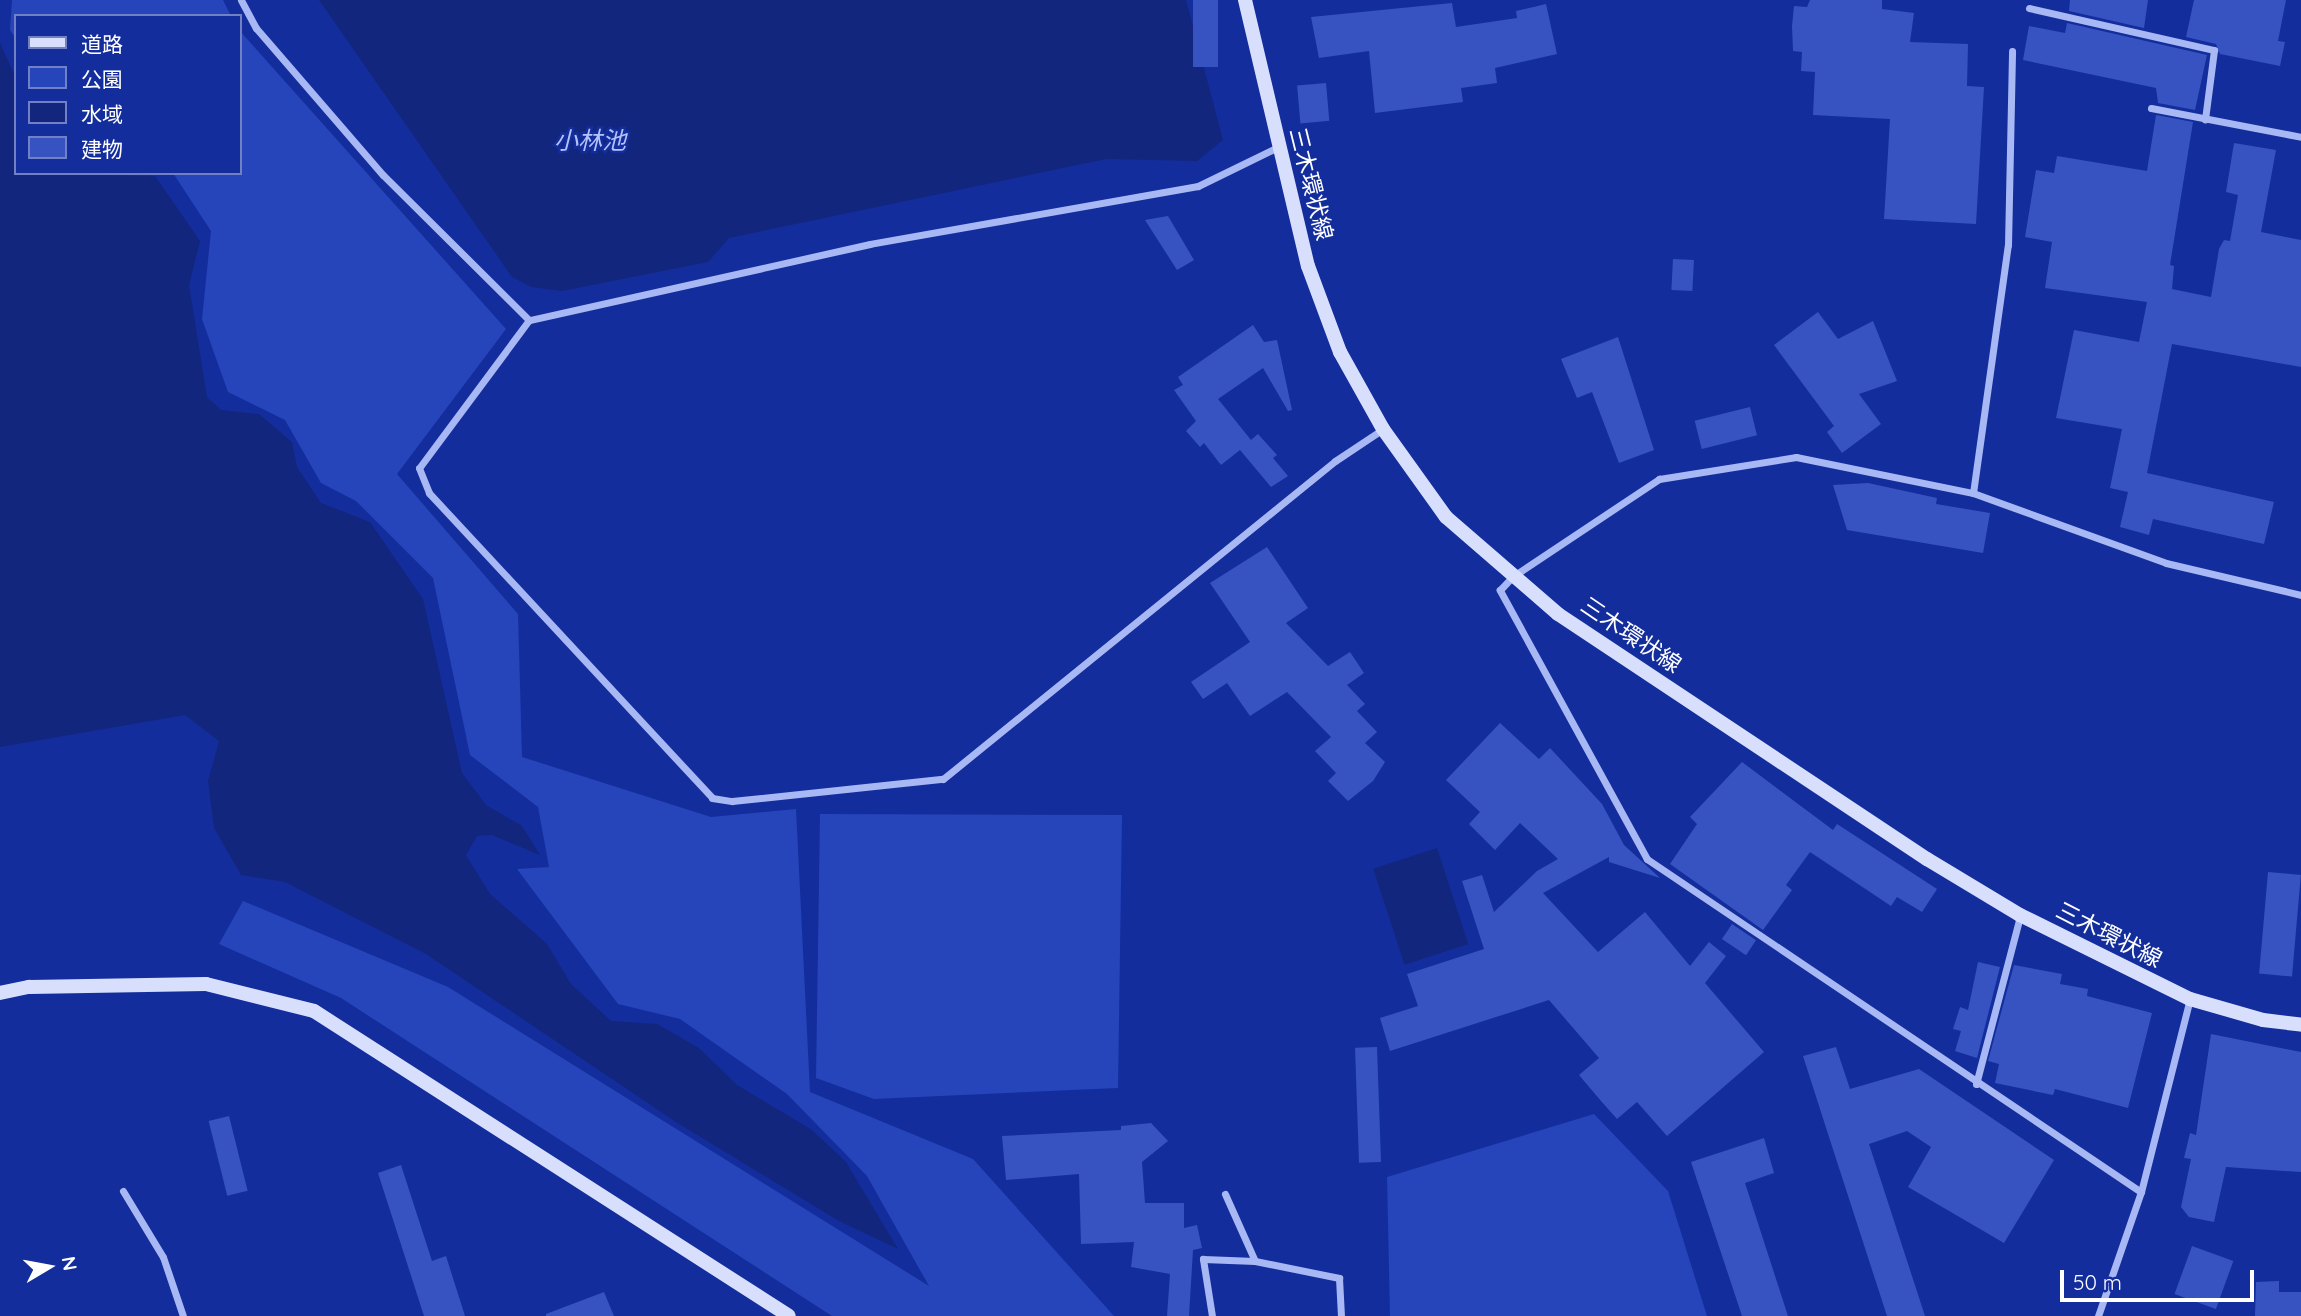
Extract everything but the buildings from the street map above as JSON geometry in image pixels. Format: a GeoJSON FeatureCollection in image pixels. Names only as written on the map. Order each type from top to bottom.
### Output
{"type":"FeatureCollection","features":[{"type":"Feature","properties":{"kind":"main road","name":"三木環状線"},"geometry":{"type":"LineString","coordinates":[[1245,0],[1308,266],[1340,352],[1383,429],[1446,517],[1512,577],[1570,621],[1927,859],[2020,915],[2190,999],[2263,1020],[2301,1025]]}},
{"type":"Feature","properties":{"kind":"main road"},"geometry":{"type":"LineString","coordinates":[[0,993],[29,987],[206,984],[314,1011],[789,1316]]}},
{"type":"Feature","properties":{"kind":"street"},"geometry":{"type":"LineString","coordinates":[[241,0],[256,28],[383,175],[529,320]]}},
{"type":"Feature","properties":{"kind":"street"},"geometry":{"type":"LineString","coordinates":[[2029,8],[2214,50],[2205,119]]}},
{"type":"Feature","properties":{"kind":"street"},"geometry":{"type":"LineString","coordinates":[[1973,493],[2008,244],[2012,51]]}},
{"type":"Feature","properties":{"kind":"street"},"geometry":{"type":"LineString","coordinates":[[2151,108],[2301,137]]}},
{"type":"Feature","properties":{"kind":"street"},"geometry":{"type":"LineString","coordinates":[[1278,147],[1198,186],[870,244],[529,320],[419,468],[429,493],[712,798],[732,802],[943,779],[1335,461],[1383,429]]}},
{"type":"Feature","properties":{"kind":"street"},"geometry":{"type":"LineString","coordinates":[[2141,1192],[1976,1084],[1647,859],[1500,590],[1512,577],[1659,479],[1796,457],[1973,493],[2166,563],[2301,595]]}},
{"type":"Feature","properties":{"kind":"street"},"geometry":{"type":"LineString","coordinates":[[1976,1084],[2020,915]]}},
{"type":"Feature","properties":{"kind":"street"},"geometry":{"type":"LineString","coordinates":[[2098,1316],[2141,1192],[2190,999]]}},
{"type":"Feature","properties":{"kind":"street"},"geometry":{"type":"LineString","coordinates":[[123,1191],[163,1257],[183,1316]]}},
{"type":"Feature","properties":{"kind":"street"},"geometry":{"type":"LineString","coordinates":[[1225,1194],[1255,1261]]}},
{"type":"Feature","properties":{"kind":"street"},"geometry":{"type":"LineString","coordinates":[[1212,1316],[1203,1259],[1255,1261],[1339,1278],[1341,1316]]}},
{"type":"Feature","properties":{"kind":"green space"},"geometry":{"type":"Polygon","coordinates":[[[12,0],[223,0],[230,14],[14,14],[14,36],[10,30],[12,0]]]}},
{"type":"Feature","properties":{"kind":"green space"},"geometry":{"type":"Polygon","coordinates":[[[242,33],[506,329],[397,474],[518,614],[522,757],[711,817],[796,809],[810,1092],[973,1159],[1114,1316],[832,1316],[341,998],[219,944],[243,901],[448,987],[929,1286],[867,1176],[787,1094],[680,1019],[618,1004],[517,869],[549,867],[538,807],[470,755],[433,578],[356,501],[321,483],[285,420],[228,392],[202,319],[211,231],[174,175],[242,175],[242,33]]]}},
{"type":"Feature","properties":{"kind":"green space"},"geometry":{"type":"Polygon","coordinates":[[[820,814],[1122,815],[1118,1088],[874,1099],[816,1078],[820,814]]]}},
{"type":"Feature","properties":{"kind":"green space"},"geometry":{"type":"Polygon","coordinates":[[[1594,1114],[1668,1191],[1707,1316],[1390,1316],[1387,1177],[1594,1114]]]}},
{"type":"Feature","properties":{"kind":"water","name":"小林池"},"geometry":{"type":"Polygon","coordinates":[[[319,0],[1186,0],[1223,140],[1197,161],[1106,159],[729,238],[708,262],[562,291],[531,287],[512,277],[319,0]]]}},
{"type":"Feature","properties":{"kind":"water"},"geometry":{"type":"Polygon","coordinates":[[[0,43],[14,74],[14,175],[155,176],[200,241],[189,285],[207,397],[221,410],[259,414],[292,442],[297,467],[321,503],[370,522],[423,599],[462,773],[486,805],[522,826],[540,855],[492,835],[477,836],[466,855],[490,894],[547,944],[571,984],[611,1021],[657,1024],[699,1048],[737,1085],[812,1130],[846,1162],[898,1249],[839,1221],[679,1124],[426,954],[285,882],[241,875],[214,828],[208,781],[219,741],[185,715],[0,747],[0,43]]]}},
{"type":"Feature","properties":{"kind":"water"},"geometry":{"type":"Polygon","coordinates":[[[1437,848],[1468,944],[1404,965],[1373,869],[1437,848]]]}}]}
